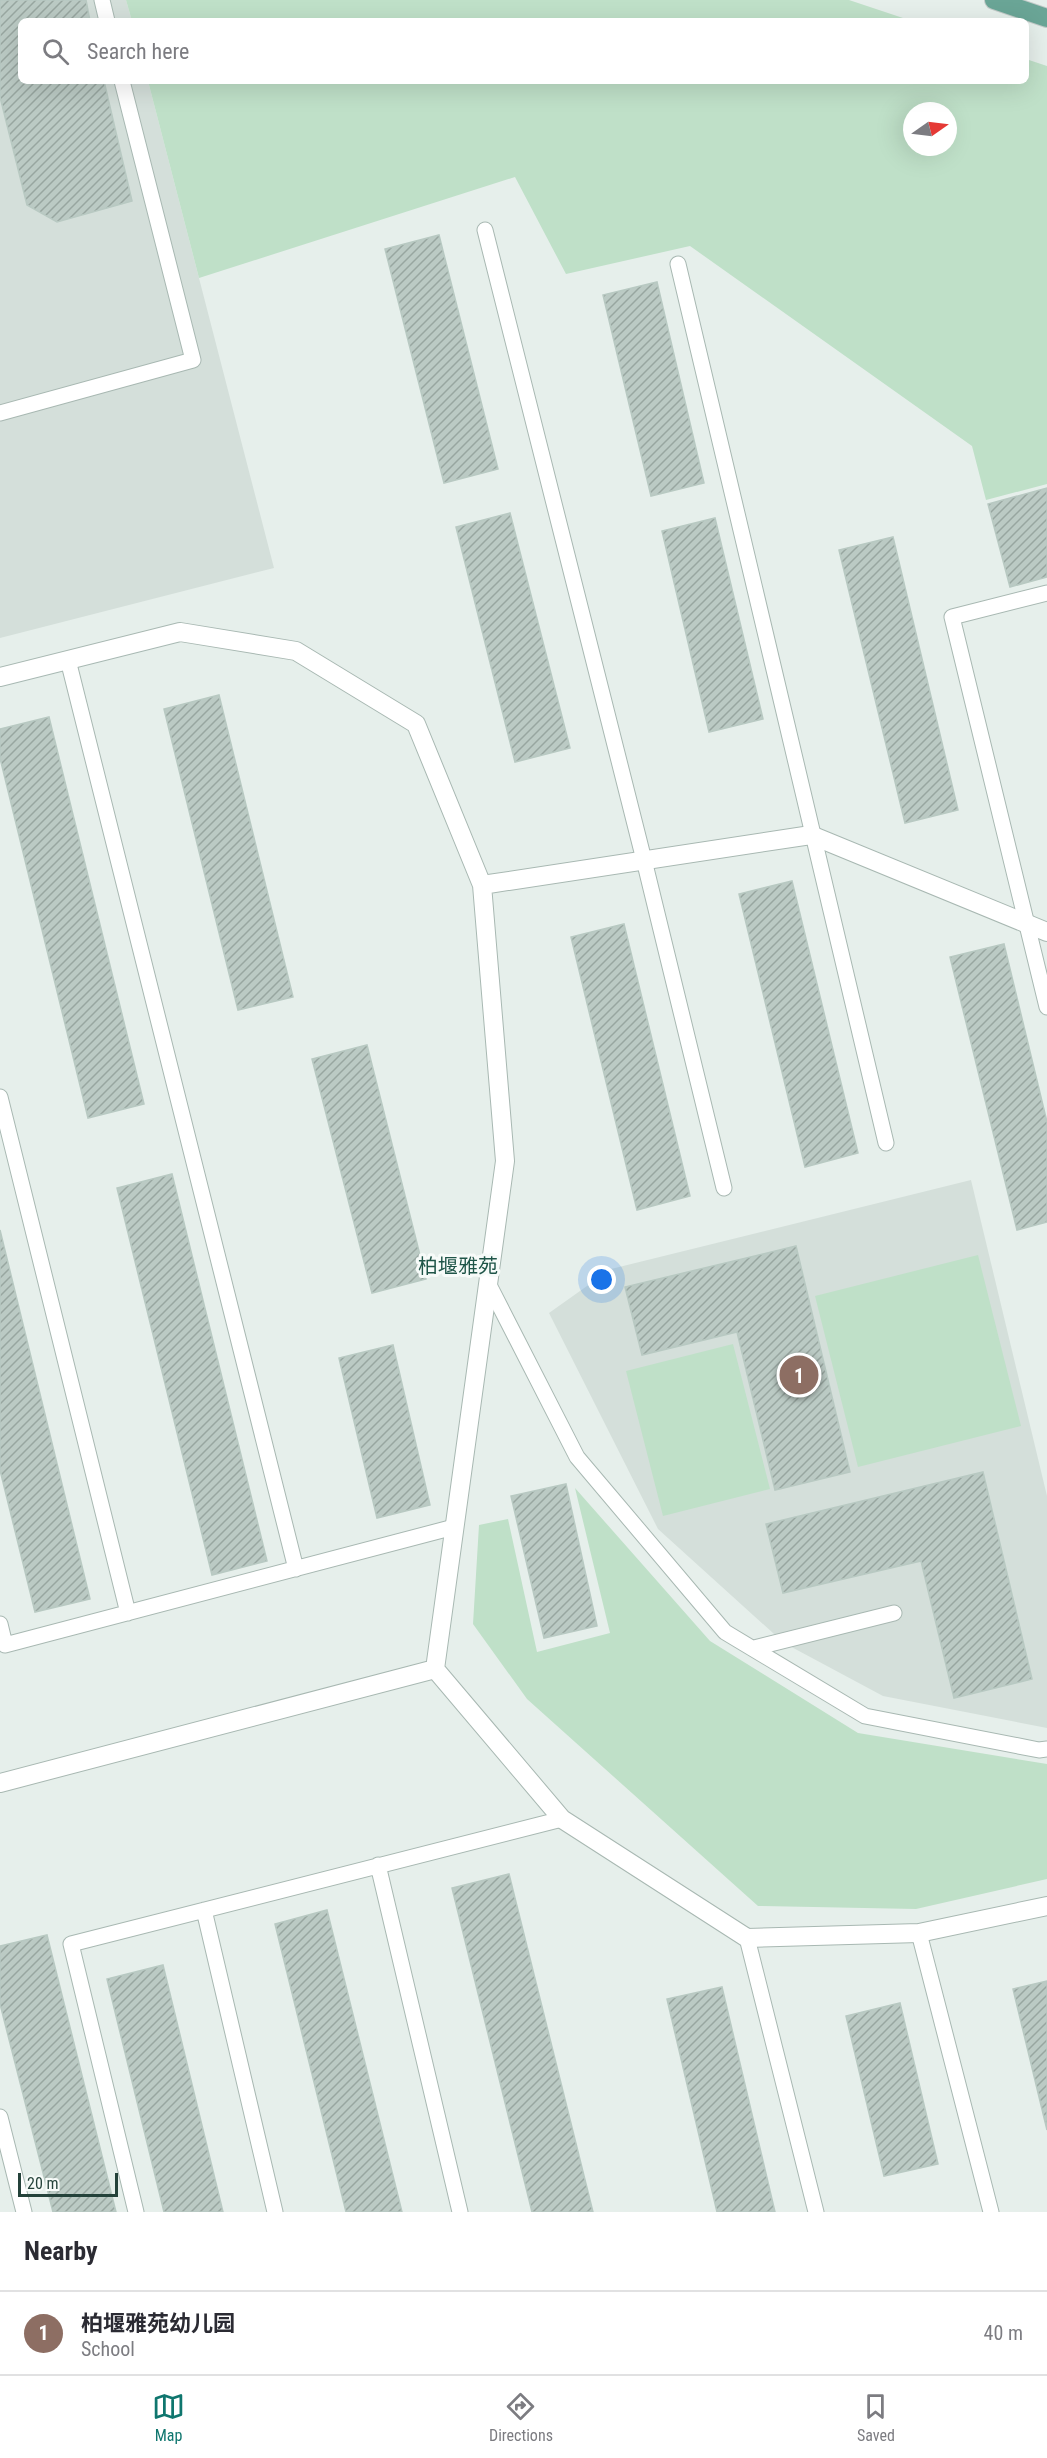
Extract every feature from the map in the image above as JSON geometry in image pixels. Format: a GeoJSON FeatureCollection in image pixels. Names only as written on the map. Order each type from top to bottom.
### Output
{"type":"FeatureCollection","features":[{"type":"Feature","properties":{"kind":"main road"},"geometry":{"type":"LineString","coordinates":[[994,0],[1047,18]]}},
{"type":"Feature","properties":{"kind":"street"},"geometry":{"type":"LineString","coordinates":[[0,677],[180,632],[296,651],[416,724],[482,885],[505,1161],[435,1669],[562,1819],[747,1938],[919,1933],[1047,1906]]}},
{"type":"Feature","properties":{"kind":"street"},"geometry":{"type":"LineString","coordinates":[[482,885],[811,835],[1047,932]]}},
{"type":"Feature","properties":{"kind":"street"},"geometry":{"type":"LineString","coordinates":[[0,1783],[435,1669]]}},
{"type":"Feature","properties":{"kind":"lane"},"geometry":{"type":"LineString","coordinates":[[102,0],[106,18]]}},
{"type":"Feature","properties":{"kind":"lane"},"geometry":{"type":"LineString","coordinates":[[0,412],[193,360],[123,84]]}},
{"type":"Feature","properties":{"kind":"lane"},"geometry":{"type":"LineString","coordinates":[[485,230],[724,1188]]}},
{"type":"Feature","properties":{"kind":"lane"},"geometry":{"type":"LineString","coordinates":[[678,264],[811,835],[886,1143]]}},
{"type":"Feature","properties":{"kind":"lane"},"geometry":{"type":"LineString","coordinates":[[1047,593],[952,617],[1047,1007]]}},
{"type":"Feature","properties":{"kind":"lane"},"geometry":{"type":"LineString","coordinates":[[68,660],[296,1569]]}},
{"type":"Feature","properties":{"kind":"lane"},"geometry":{"type":"LineString","coordinates":[[0,1097],[128,1613]]}},
{"type":"Feature","properties":{"kind":"lane"},"geometry":{"type":"LineString","coordinates":[[488,1283],[577,1457],[725,1632],[865,1716],[1039,1750],[1047,1749]]}},
{"type":"Feature","properties":{"kind":"lane"},"geometry":{"type":"LineString","coordinates":[[0,1624],[5,1645],[454,1527]]}},
{"type":"Feature","properties":{"kind":"lane"},"geometry":{"type":"LineString","coordinates":[[754,1648],[894,1613]]}},
{"type":"Feature","properties":{"kind":"lane"},"geometry":{"type":"LineString","coordinates":[[136,2212],[71,1944],[562,1819]]}},
{"type":"Feature","properties":{"kind":"lane"},"geometry":{"type":"LineString","coordinates":[[378,1865],[460,2212]]}},
{"type":"Feature","properties":{"kind":"lane"},"geometry":{"type":"LineString","coordinates":[[204,1910],[275,2212]]}},
{"type":"Feature","properties":{"kind":"lane"},"geometry":{"type":"LineString","coordinates":[[919,1933],[991,2212]]}},
{"type":"Feature","properties":{"kind":"lane"},"geometry":{"type":"LineString","coordinates":[[747,1938],[816,2212]]}},
{"type":"Feature","properties":{"kind":"lane"},"geometry":{"type":"LineString","coordinates":[[0,2117],[24,2212]]}},
{"type":"Feature","properties":{"kind":"shaded area"},"geometry":{"type":"Polygon","coordinates":[[[0,0],[126,0],[131,18],[18,18],[18,84],[149,84],[274,568],[0,638],[0,0]]]}},
{"type":"Feature","properties":{"kind":"shaded area"},"geometry":{"type":"Polygon","coordinates":[[[971,1180],[1047,1496],[1047,1728],[883,1696],[784,1643],[658,1529],[549,1313],[611,1269],[971,1180]]]}},
{"type":"Feature","properties":{"kind":"green space"},"geometry":{"type":"Polygon","coordinates":[[[126,0],[849,0],[903,18],[131,18],[126,0]]]}},
{"type":"Feature","properties":{"kind":"green space"},"geometry":{"type":"Polygon","coordinates":[[[1029,60],[1047,66],[1047,484],[986,500],[972,446],[690,246],[566,274],[515,177],[199,278],[149,84],[1029,84],[1029,60]]]}},
{"type":"Feature","properties":{"kind":"green space"},"geometry":{"type":"Polygon","coordinates":[[[978,1255],[1021,1426],[858,1467],[815,1296],[978,1255]]]}},
{"type":"Feature","properties":{"kind":"green space"},"geometry":{"type":"Polygon","coordinates":[[[733,1344],[770,1489],[663,1516],[626,1371],[733,1344]]]}},
{"type":"Feature","properties":{"kind":"green space"},"geometry":{"type":"Polygon","coordinates":[[[575,1488],[710,1641],[858,1733],[1047,1764],[1047,1879],[916,1909],[758,1906],[527,1699],[473,1624],[479,1525],[508,1519],[537,1652],[610,1633],[575,1488]]]}},
{"type":"Feature","properties":{"kind":"building"},"geometry":{"type":"Polygon","coordinates":[[[0,0],[86,0],[89,18],[18,18],[18,84],[105,84],[132,201],[57,222],[27,205],[0,97],[0,0]]]}},
{"type":"Feature","properties":{"kind":"building"},"geometry":{"type":"Polygon","coordinates":[[[439,235],[498,469],[444,483],[385,249],[439,235]]]}},
{"type":"Feature","properties":{"kind":"building"},"geometry":{"type":"Polygon","coordinates":[[[657,282],[704,483],[651,496],[603,295],[657,282]]]}},
{"type":"Feature","properties":{"kind":"building"},"geometry":{"type":"Polygon","coordinates":[[[1047,488],[1047,577],[1010,587],[988,504],[1047,488]]]}},
{"type":"Feature","properties":{"kind":"building"},"geometry":{"type":"Polygon","coordinates":[[[510,513],[570,748],[515,762],[456,527],[510,513]]]}},
{"type":"Feature","properties":{"kind":"building"},"geometry":{"type":"Polygon","coordinates":[[[715,518],[763,719],[709,732],[662,531],[715,518]]]}},
{"type":"Feature","properties":{"kind":"building"},"geometry":{"type":"Polygon","coordinates":[[[893,537],[958,810],[905,823],[839,550],[893,537]]]}},
{"type":"Feature","properties":{"kind":"building"},"geometry":{"type":"Polygon","coordinates":[[[219,695],[293,997],[238,1010],[164,709],[219,695]]]}},
{"type":"Feature","properties":{"kind":"building"},"geometry":{"type":"Polygon","coordinates":[[[49,717],[144,1104],[88,1118],[0,758],[0,729],[49,717]]]}},
{"type":"Feature","properties":{"kind":"building"},"geometry":{"type":"Polygon","coordinates":[[[792,881],[858,1153],[805,1167],[739,894],[792,881]]]}},
{"type":"Feature","properties":{"kind":"building"},"geometry":{"type":"Polygon","coordinates":[[[624,924],[690,1196],[637,1210],[571,937],[624,924]]]}},
{"type":"Feature","properties":{"kind":"building"},"geometry":{"type":"Polygon","coordinates":[[[1004,944],[1047,1122],[1047,1222],[1017,1230],[950,957],[1004,944]]]}},
{"type":"Feature","properties":{"kind":"building"},"geometry":{"type":"Polygon","coordinates":[[[367,1045],[426,1279],[372,1293],[312,1059],[367,1045]]]}},
{"type":"Feature","properties":{"kind":"building"},"geometry":{"type":"Polygon","coordinates":[[[172,1174],[267,1561],[212,1575],[117,1188],[172,1174]]]}},
{"type":"Feature","properties":{"kind":"building"},"geometry":{"type":"Polygon","coordinates":[[[0,1230],[90,1599],[35,1612],[0,1470],[0,1230]]]}},
{"type":"Feature","properties":{"kind":"building"},"geometry":{"type":"Polygon","coordinates":[[[796,1246],[850,1472],[775,1490],[737,1332],[642,1355],[625,1287],[796,1246]]]}},
{"type":"Feature","properties":{"kind":"building"},"geometry":{"type":"Polygon","coordinates":[[[393,1345],[430,1505],[377,1518],[339,1358],[393,1345]]]}},
{"type":"Feature","properties":{"kind":"building"},"geometry":{"type":"Polygon","coordinates":[[[983,1472],[1032,1679],[954,1698],[921,1561],[783,1593],[766,1524],[983,1472]]]}},
{"type":"Feature","properties":{"kind":"building"},"geometry":{"type":"Polygon","coordinates":[[[566,1484],[597,1626],[544,1638],[511,1496],[566,1484]]]}},
{"type":"Feature","properties":{"kind":"building"},"geometry":{"type":"Polygon","coordinates":[[[509,1874],[593,2212],[532,2212],[452,1888],[509,1874]]]}},
{"type":"Feature","properties":{"kind":"building"},"geometry":{"type":"Polygon","coordinates":[[[327,1910],[402,2212],[346,2212],[275,1924],[327,1910]]]}},
{"type":"Feature","properties":{"kind":"building"},"geometry":{"type":"Polygon","coordinates":[[[47,1935],[116,2212],[53,2212],[0,2004],[0,1946],[47,1935]]]}},
{"type":"Feature","properties":{"kind":"building"},"geometry":{"type":"Polygon","coordinates":[[[163,1965],[223,2212],[164,2212],[107,1979],[163,1965]]]}},
{"type":"Feature","properties":{"kind":"building"},"geometry":{"type":"Polygon","coordinates":[[[1047,1981],[1047,2130],[1013,1989],[1047,1981]]]}},
{"type":"Feature","properties":{"kind":"building"},"geometry":{"type":"Polygon","coordinates":[[[722,1987],[775,2212],[717,2212],[667,1999],[722,1987]]]}},
{"type":"Feature","properties":{"kind":"building"},"geometry":{"type":"Polygon","coordinates":[[[900,2003],[938,2164],[884,2176],[846,2016],[900,2003]]]}},
{"type":"Feature","properties":{"kind":"place","name":"柏堰雅苑幼儿园"},"geometry":{"type":"Point","coordinates":[799,1375]}},
{"type":"Feature","properties":{"kind":"district","name":"柏堰雅苑"},"geometry":{"type":"Point","coordinates":[458,1266]}}]}
